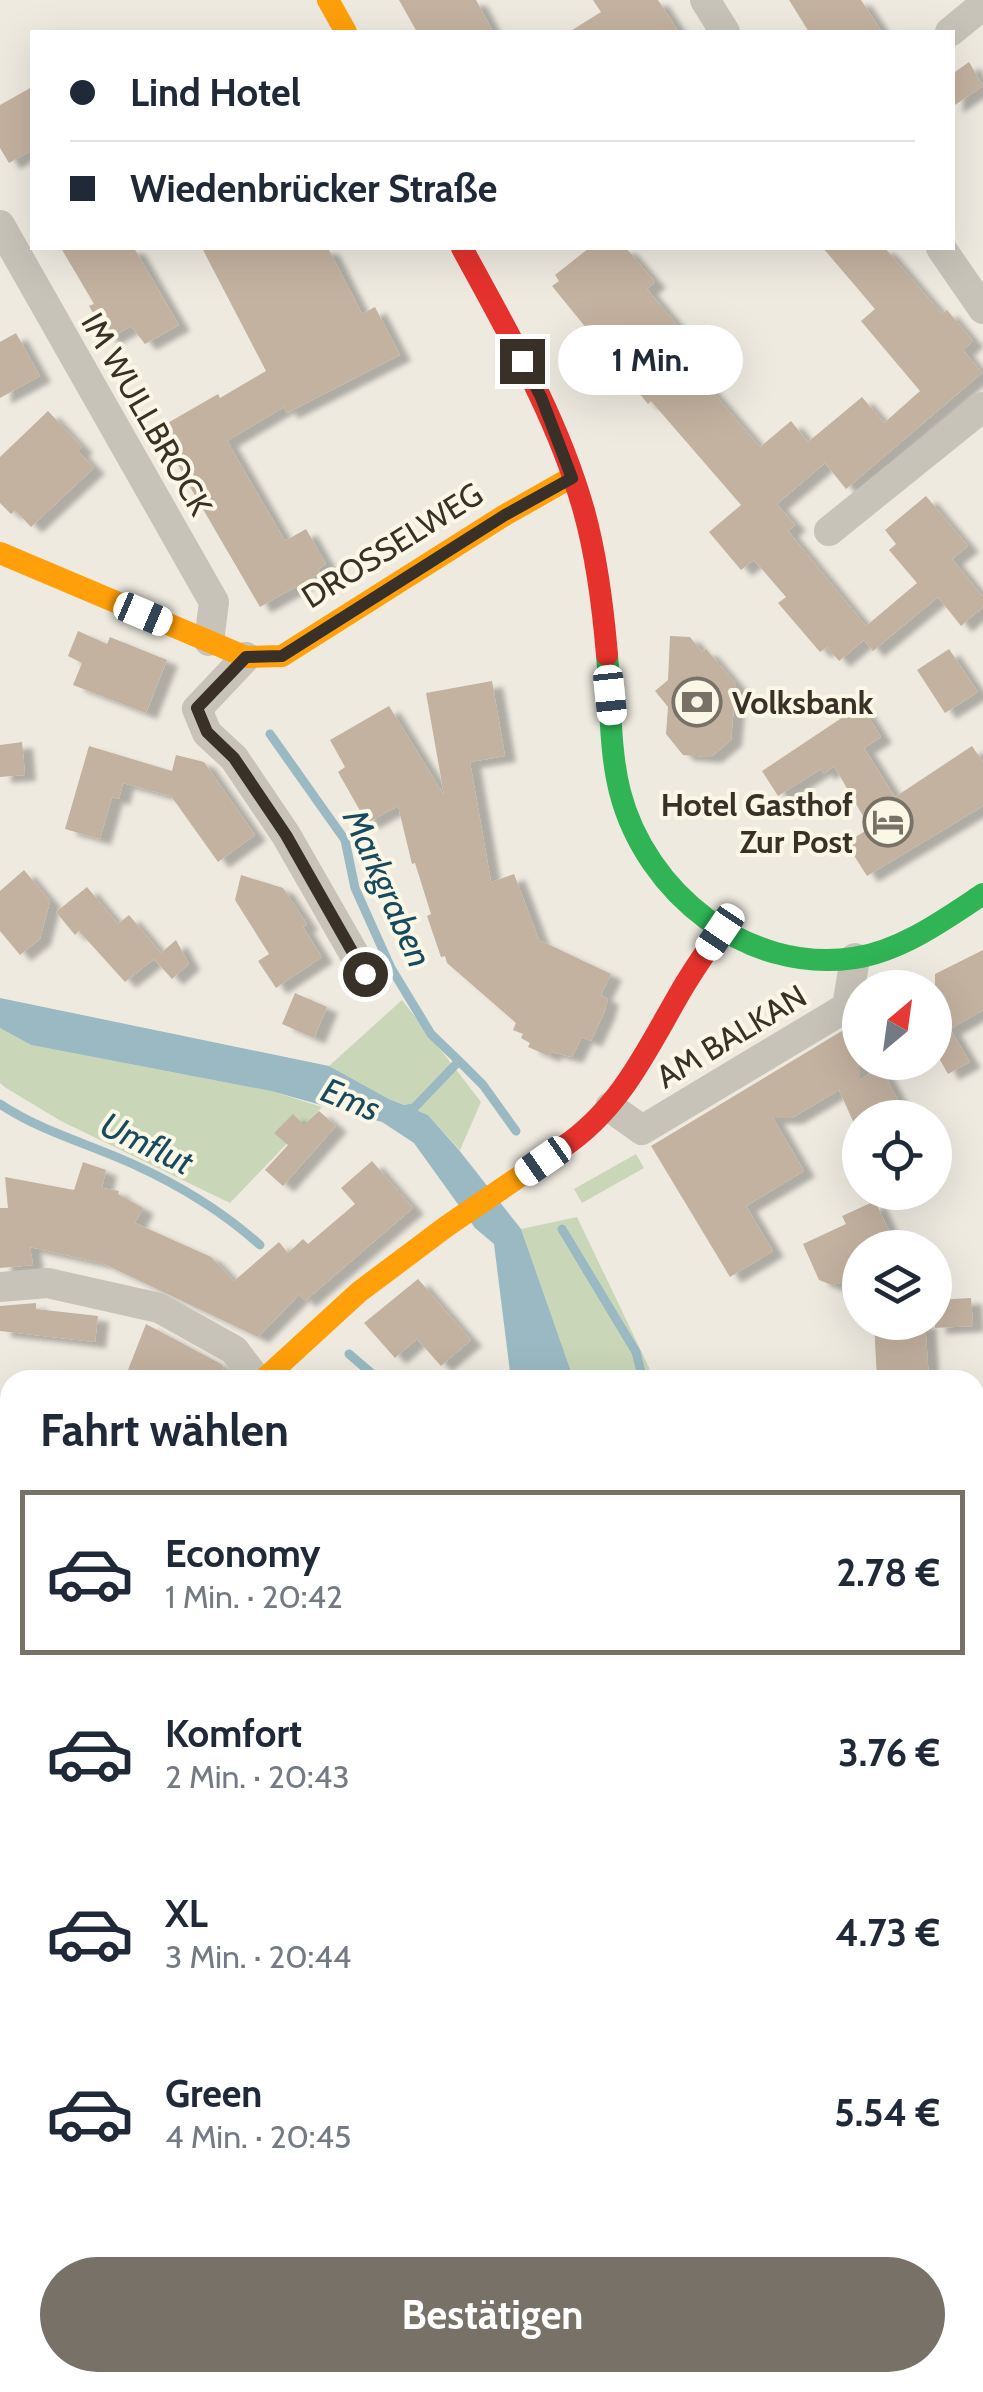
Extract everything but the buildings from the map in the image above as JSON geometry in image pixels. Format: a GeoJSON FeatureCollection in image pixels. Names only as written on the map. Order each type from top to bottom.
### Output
{"type":"FeatureCollection","features":[{"type":"Feature","properties":{"kind":"street"},"geometry":{"type":"LineString","coordinates":[[328,0],[345,30]]}},
{"type":"Feature","properties":{"kind":"street"},"geometry":{"type":"LineString","coordinates":[[705,0],[724,30]]}},
{"type":"Feature","properties":{"kind":"street"},"geometry":{"type":"LineString","coordinates":[[952,30],[983,5]]}},
{"type":"Feature","properties":{"kind":"street","name":"IM WULLBROCK"},"geometry":{"type":"LineString","coordinates":[[0,225],[214,602],[209,641]]}},
{"type":"Feature","properties":{"kind":"street"},"geometry":{"type":"LineString","coordinates":[[463,250],[541,397],[572,478],[594,552],[620,793],[640,848],[678,895],[720,932],[777,954],[824,960],[855,958],[896,945],[933,927],[983,894]]}},
{"type":"Feature","properties":{"kind":"street"},"geometry":{"type":"LineString","coordinates":[[942,250],[983,309]]}},
{"type":"Feature","properties":{"kind":"street"},"geometry":{"type":"LineString","coordinates":[[829,531],[983,407]]}},
{"type":"Feature","properties":{"kind":"street","name":"DROSSELWEG"},"geometry":{"type":"LineString","coordinates":[[246,657],[282,656],[505,515],[572,478]]}},
{"type":"Feature","properties":{"kind":"street"},"geometry":{"type":"LineString","coordinates":[[0,553],[246,657],[197,708],[207,732],[234,758],[286,835],[365,974]]}},
{"type":"Feature","properties":{"kind":"street"},"geometry":{"type":"LineString","coordinates":[[271,1370],[360,1292],[572,1141],[610,1107],[644,1060],[682,989],[720,932]]}},
{"type":"Feature","properties":{"kind":"street","name":"AM BALKAN"},"geometry":{"type":"LineString","coordinates":[[610,1107],[642,1130],[847,1007],[855,958]]}},
{"type":"Feature","properties":{"kind":"street"},"geometry":{"type":"LineString","coordinates":[[0,1286],[48,1283],[159,1308],[234,1350],[251,1370]]}},
{"type":"Feature","properties":{"kind":"green space"},"geometry":{"type":"Polygon","coordinates":[[[402,1000],[481,1102],[460,1150],[428,1115],[329,1066],[402,1000]]]}},
{"type":"Feature","properties":{"kind":"green space"},"geometry":{"type":"Polygon","coordinates":[[[0,1028],[31,1045],[271,1091],[322,1107],[230,1203],[61,1121],[6,1088],[0,1083],[0,1028]]]}},
{"type":"Feature","properties":{"kind":"green space"},"geometry":{"type":"Polygon","coordinates":[[[636,1154],[644,1168],[582,1203],[574,1189],[636,1154]]]}},
{"type":"Feature","properties":{"kind":"green space"},"geometry":{"type":"Polygon","coordinates":[[[577,1217],[650,1370],[570,1370],[521,1229],[577,1217]]]}},
{"type":"Feature","properties":{"kind":"water","name":"Ems"},"geometry":{"type":"Polygon","coordinates":[[[0,998],[329,1066],[428,1115],[521,1229],[570,1370],[510,1370],[494,1244],[475,1228],[414,1143],[382,1122],[271,1091],[31,1045],[0,1028],[0,998]]]}},
{"type":"Feature","properties":{"kind":"waterway","name":"Markgraben"},"geometry":{"type":"LineString","coordinates":[[270,734],[345,840],[355,888],[391,968],[431,1034],[459,1061]]}},
{"type":"Feature","properties":{"kind":"waterway","name":"Markgraben"},"geometry":{"type":"LineString","coordinates":[[403,1110],[414,1108],[459,1061],[483,1085],[516,1131]]}},
{"type":"Feature","properties":{"kind":"waterway","name":"Umflut"},"geometry":{"type":"LineString","coordinates":[[0,1104],[169,1182],[260,1245]]}},
{"type":"Feature","properties":{"kind":"waterway","name":"Markgraben"},"geometry":{"type":"LineString","coordinates":[[562,1229],[636,1352],[640,1370]]}},
{"type":"Feature","properties":{"kind":"waterway","name":"Umflut"},"geometry":{"type":"LineString","coordinates":[[349,1354],[368,1370]]}},
{"type":"Feature","properties":{"kind":"traffic: fast"},"geometry":{"type":"LineString","coordinates":[[607,655],[614,759],[633,829],[652,863],[677,893],[707,919],[740,939],[776,953],[814,960],[854,958],[905,942],[983,894]]}},
{"type":"Feature","properties":{"kind":"traffic: slow"},"geometry":{"type":"LineString","coordinates":[[328,0],[345,30]]}},
{"type":"Feature","properties":{"kind":"traffic: slow"},"geometry":{"type":"LineString","coordinates":[[0,553],[246,657],[282,656],[572,477]]}},
{"type":"Feature","properties":{"kind":"traffic: slow"},"geometry":{"type":"LineString","coordinates":[[274,1370],[359,1292],[563,1147]]}},
{"type":"Feature","properties":{"kind":"traffic: jam"},"geometry":{"type":"LineString","coordinates":[[463,250],[530,376],[573,476],[596,565],[607,655]]}},
{"type":"Feature","properties":{"kind":"traffic: jam"},"geometry":{"type":"LineString","coordinates":[[563,1147],[617,1096],[720,931]]}},
{"type":"Feature","properties":{"kind":"place","name":"Volksbank"},"geometry":{"type":"Point","coordinates":[697,702]}},
{"type":"Feature","properties":{"kind":"place","name":"Hotel Gasthof Zur Post"},"geometry":{"type":"Point","coordinates":[888,822]}},
{"type":"Feature","properties":{"kind":"route"},"geometry":{"type":"LineString","coordinates":[[365,974],[286,835],[234,758],[207,732],[197,708],[246,657],[282,656],[505,515],[572,478],[541,397],[522,361]]}}]}
